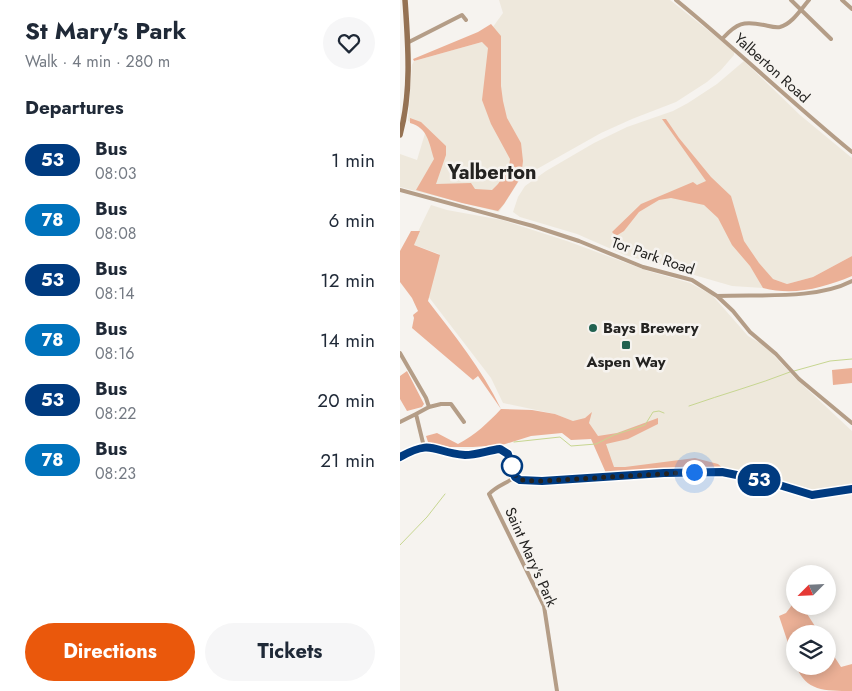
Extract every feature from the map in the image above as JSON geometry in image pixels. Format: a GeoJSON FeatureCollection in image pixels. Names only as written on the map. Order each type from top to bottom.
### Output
{"type":"FeatureCollection","features":[{"type":"Feature","properties":{"kind":"street"},"geometry":{"type":"LineString","coordinates":[[400,135],[405,116],[403,100],[407,43],[404,0]]}},
{"type":"Feature","properties":{"kind":"street","name":"Yalberton Road"},"geometry":{"type":"LineString","coordinates":[[676,0],[723,38],[800,109],[852,152]]}},
{"type":"Feature","properties":{"kind":"street"},"geometry":{"type":"LineString","coordinates":[[791,0],[831,39]]}},
{"type":"Feature","properties":{"kind":"street"},"geometry":{"type":"LineString","coordinates":[[723,38],[738,24],[746,22],[781,27],[788,23],[809,0]]}},
{"type":"Feature","properties":{"kind":"street"},"geometry":{"type":"LineString","coordinates":[[842,0],[852,9]]}},
{"type":"Feature","properties":{"kind":"street"},"geometry":{"type":"LineString","coordinates":[[407,43],[462,15],[466,20]]}},
{"type":"Feature","properties":{"kind":"street","name":"Tor Park Road"},"geometry":{"type":"LineString","coordinates":[[400,190],[506,218],[579,241],[644,267],[692,280],[717,296],[733,311],[750,332],[776,354],[795,375],[852,423]]}},
{"type":"Feature","properties":{"kind":"street"},"geometry":{"type":"LineString","coordinates":[[717,296],[779,295],[822,291],[852,281]]}},
{"type":"Feature","properties":{"kind":"street"},"geometry":{"type":"LineString","coordinates":[[400,352],[426,398],[429,407]]}},
{"type":"Feature","properties":{"kind":"street"},"geometry":{"type":"LineString","coordinates":[[400,422],[429,407],[451,404],[464,422]]}},
{"type":"Feature","properties":{"kind":"street"},"geometry":{"type":"LineString","coordinates":[[416,414],[424,447]]}},
{"type":"Feature","properties":{"kind":"street"},"geometry":{"type":"LineString","coordinates":[[400,457],[416,448],[424,447],[466,455],[500,449],[508,454],[515,477],[520,480],[542,481],[664,473],[722,472],[766,481],[812,495],[852,489]]}},
{"type":"Feature","properties":{"kind":"street","name":"Saint Mary's Park"},"geometry":{"type":"LineString","coordinates":[[515,477],[489,494],[544,606],[557,691]]}},
{"type":"Feature","properties":{"kind":"shaded area"},"geometry":{"type":"Polygon","coordinates":[[[499,0],[670,0],[734,51],[734,55],[707,82],[676,102],[601,133],[521,178],[499,212],[400,187],[400,154],[417,160],[426,130],[408,121],[412,65],[414,61],[482,42],[503,13],[499,0]]]}},
{"type":"Feature","properties":{"kind":"shaded area"},"geometry":{"type":"Polygon","coordinates":[[[491,24],[501,36],[501,86],[503,101],[507,118],[521,143],[523,161],[521,177],[498,211],[416,190],[434,159],[424,132],[421,128],[410,123],[410,118],[421,122],[446,146],[446,155],[436,184],[471,183],[475,189],[492,190],[498,184],[509,168],[510,159],[491,124],[482,100],[488,48],[482,42],[414,61],[413,59],[478,32],[491,24]]]}},
{"type":"Feature","properties":{"kind":"shaded area"},"geometry":{"type":"Polygon","coordinates":[[[744,61],[800,115],[852,158],[852,256],[813,277],[787,284],[773,279],[763,288],[732,286],[625,255],[577,234],[520,217],[513,212],[518,197],[525,186],[546,171],[594,143],[627,127],[673,111],[688,103],[717,84],[744,61]]]}},
{"type":"Feature","properties":{"kind":"shaded area"},"geometry":{"type":"Polygon","coordinates":[[[662,119],[666,119],[711,177],[731,196],[744,241],[773,279],[787,284],[813,277],[852,256],[852,276],[808,290],[786,291],[763,288],[750,266],[732,245],[718,218],[704,205],[671,198],[659,200],[639,212],[624,231],[616,236],[612,232],[641,204],[693,182],[697,185],[706,181],[662,119]]]}},
{"type":"Feature","properties":{"kind":"shaded area"},"geometry":{"type":"Polygon","coordinates":[[[431,205],[447,210],[502,220],[567,241],[648,271],[690,283],[712,295],[748,336],[765,346],[794,377],[852,431],[852,487],[814,491],[766,480],[694,468],[613,474],[593,431],[582,422],[503,403],[491,378],[428,296],[439,254],[412,244],[431,205]]]}},
{"type":"Feature","properties":{"kind":"shaded area"},"geometry":{"type":"Polygon","coordinates":[[[411,231],[420,231],[414,245],[440,255],[428,301],[476,366],[501,409],[478,376],[473,380],[412,328],[413,315],[418,311],[412,298],[400,282],[400,251],[411,231]]]}},
{"type":"Feature","properties":{"kind":"shaded area"},"geometry":{"type":"Polygon","coordinates":[[[852,368],[852,383],[833,385],[832,370],[852,368]]]}},
{"type":"Feature","properties":{"kind":"shaded area"},"geometry":{"type":"Polygon","coordinates":[[[407,371],[424,404],[422,407],[407,411],[400,399],[400,376],[407,371]]]}},
{"type":"Feature","properties":{"kind":"shaded area"},"geometry":{"type":"Polygon","coordinates":[[[501,409],[532,410],[555,414],[573,421],[585,418],[592,412],[589,423],[598,436],[617,433],[658,418],[658,424],[628,439],[606,444],[614,467],[695,458],[718,464],[724,469],[692,466],[606,473],[591,439],[571,440],[562,433],[531,436],[502,445],[473,447],[449,447],[428,442],[426,436],[437,433],[458,444],[470,437],[501,409]]]}},
{"type":"Feature","properties":{"kind":"shaded area"},"geometry":{"type":"Polygon","coordinates":[[[786,613],[786,615],[808,615],[814,625],[786,625],[786,637],[779,616],[786,613]]]}},
{"type":"Feature","properties":{"kind":"shaded area"},"geometry":{"type":"Polygon","coordinates":[[[836,659],[841,667],[852,664],[852,691],[825,690],[811,685],[801,675],[836,675],[836,659]]]}},
{"type":"Feature","properties":{"kind":"waterway"},"geometry":{"type":"LineString","coordinates":[[794,371],[830,361],[852,359]]}},
{"type":"Feature","properties":{"kind":"waterway"},"geometry":{"type":"LineString","coordinates":[[689,406],[790,372]]}},
{"type":"Feature","properties":{"kind":"waterway"},"geometry":{"type":"LineString","coordinates":[[514,442],[560,437],[571,446],[596,444],[614,435],[645,425],[653,412],[659,411],[664,413]]}},
{"type":"Feature","properties":{"kind":"waterway"},"geometry":{"type":"LineString","coordinates":[[400,545],[427,517],[445,494]]}},
{"type":"Feature","properties":{"kind":"bus line","name":"53"},"geometry":{"type":"LineString","coordinates":[[400,457],[416,448],[424,447],[433,447],[466,455],[500,449],[508,454],[515,477],[520,480],[542,481],[664,473],[722,472],[766,481],[812,495],[852,489]]}},
{"type":"Feature","properties":{"kind":"place","name":"Bays Brewery"},"geometry":{"type":"Point","coordinates":[593,328]}},
{"type":"Feature","properties":{"kind":"place","name":"Aspen Way"},"geometry":{"type":"Point","coordinates":[626,345]}},
{"type":"Feature","properties":{"kind":"district","name":"Yalberton"},"geometry":{"type":"Point","coordinates":[492,172]}},
{"type":"Feature","properties":{"kind":"route"},"geometry":{"type":"LineString","coordinates":[[512,466],[511,462],[515,477],[520,480],[542,481],[694,472]]}}]}
